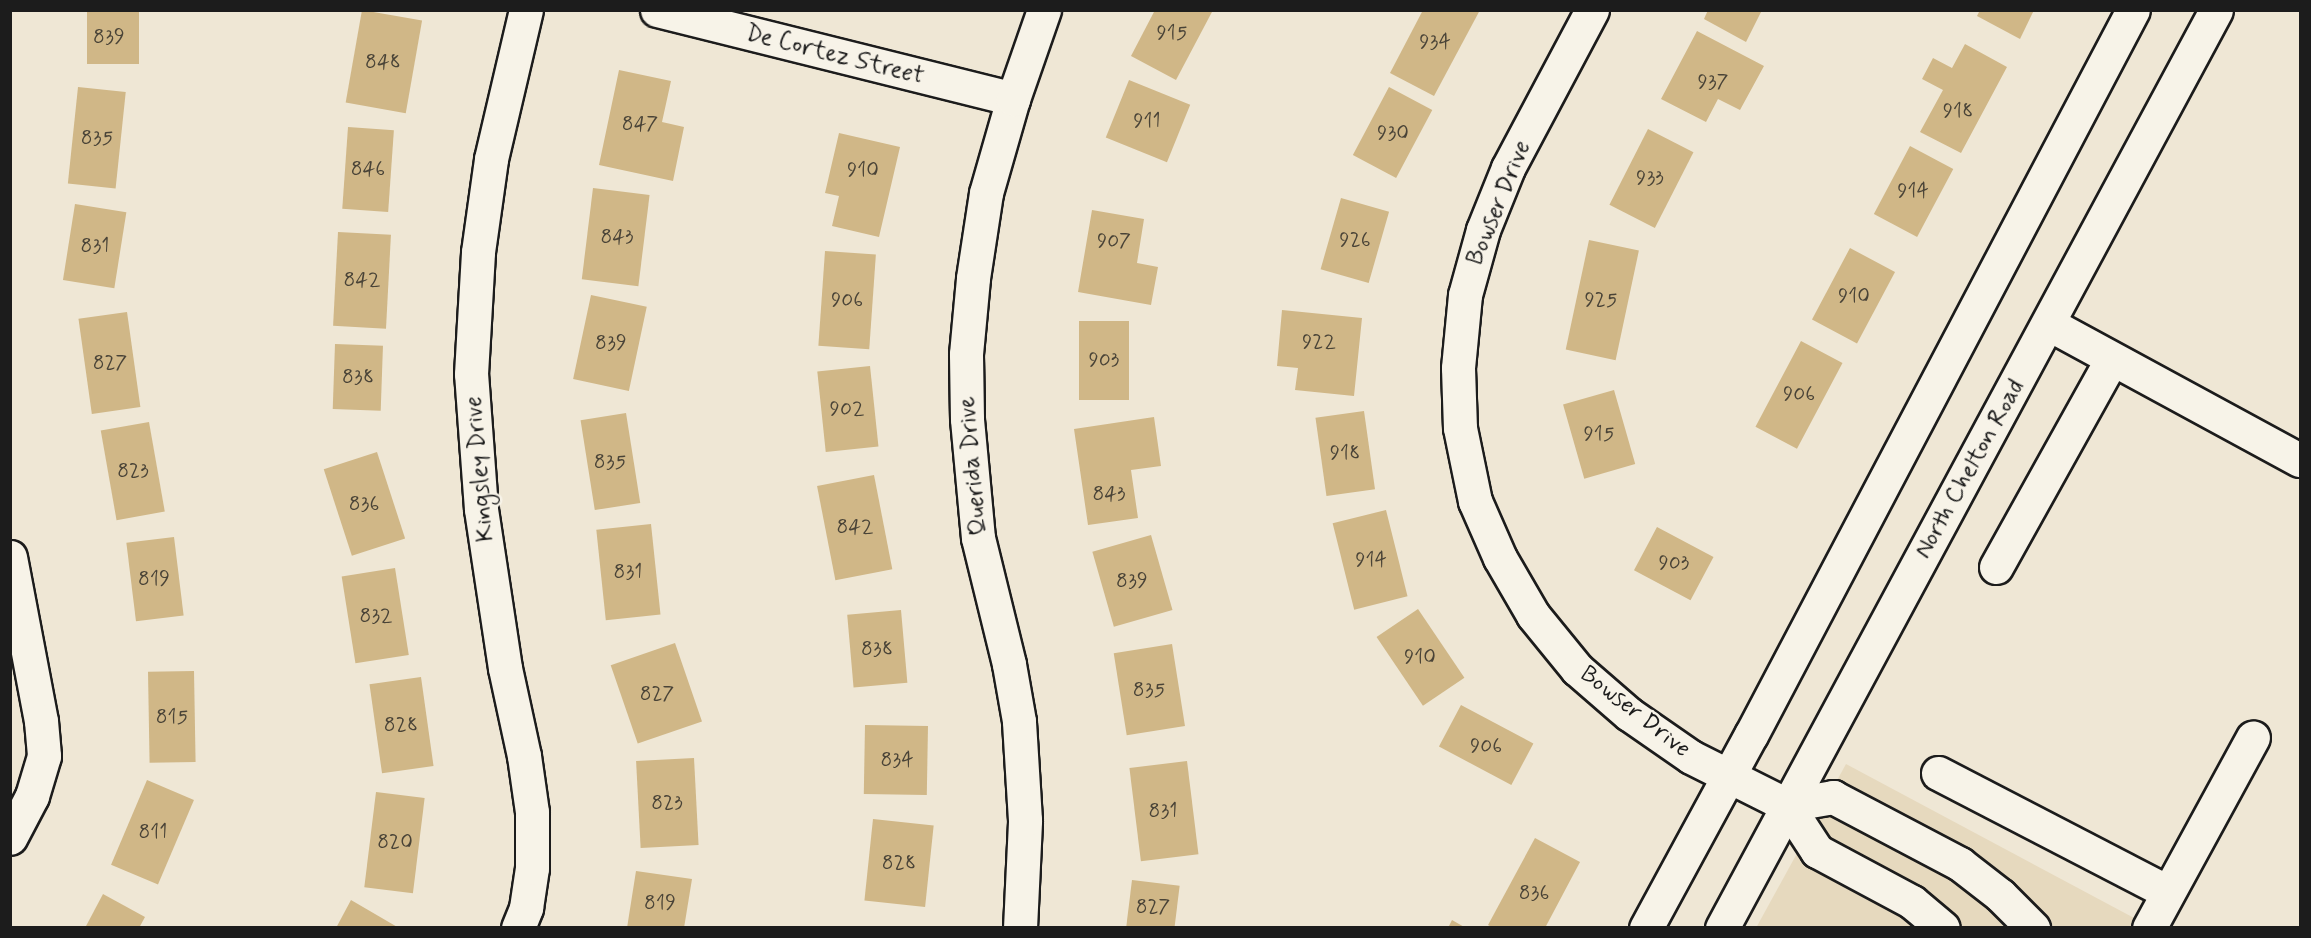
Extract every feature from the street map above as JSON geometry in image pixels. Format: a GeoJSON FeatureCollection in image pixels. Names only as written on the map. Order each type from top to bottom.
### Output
{"type":"FeatureCollection","features":[{"type":"Feature","properties":{"kind":"street","name":"Kingsley Drive"},"geometry":{"type":"LineString","coordinates":[[518,927],[526,908],[532,868],[532,812],[524,756],[505,668],[481,509],[471,374],[478,252],[491,159],[526,10]]}},
{"type":"Feature","properties":{"kind":"street","name":"De Cortez Street"},"geometry":{"type":"LineString","coordinates":[[657,10],[1013,99]]}},
{"type":"Feature","properties":{"kind":"street","name":"Querida Drive"},"geometry":{"type":"LineString","coordinates":[[1020,927],[1025,820],[1019,721],[1009,664],[978,538],[967,419],[966,354],[973,278],[986,193],[1013,99],[1044,10]]}},
{"type":"Feature","properties":{"kind":"street","name":"Bowser Drive"},"geometry":{"type":"LineString","coordinates":[[1592,10],[1508,168],[1483,230],[1465,295],[1458,368],[1460,428],[1475,501],[1500,558],[1533,615],[1577,669],[1629,714],[1691,757],[1787,805]]}},
{"type":"Feature","properties":{"kind":"street"},"geometry":{"type":"LineString","coordinates":[[1646,927],[1728,777],[2133,10]]}},
{"type":"Feature","properties":{"kind":"street","name":"North Chelton Road"},"geometry":{"type":"LineString","coordinates":[[1722,927],[2049,324],[2216,10]]}},
{"type":"Feature","properties":{"kind":"street"},"geometry":{"type":"LineString","coordinates":[[2049,324],[2111,360],[2301,460]]}},
{"type":"Feature","properties":{"kind":"street"},"geometry":{"type":"LineString","coordinates":[[1996,567],[2111,360]]}},
{"type":"Feature","properties":{"kind":"street"},"geometry":{"type":"LineString","coordinates":[[10,558],[41,721],[44,756],[32,796],[10,838]]}},
{"type":"Feature","properties":{"kind":"street"},"geometry":{"type":"LineString","coordinates":[[2149,927],[2253,737]]}},
{"type":"Feature","properties":{"kind":"street"},"geometry":{"type":"LineString","coordinates":[[1938,773],[2169,892]]}},
{"type":"Feature","properties":{"kind":"street"},"geometry":{"type":"LineString","coordinates":[[1943,927],[1912,902],[1817,851],[1787,805],[1833,797],[1960,864],[2000,895],[2033,927]]}},
{"type":"Feature","properties":{"kind":"shaded area"},"geometry":{"type":"Polygon","coordinates":[[[1846,764],[2151,927],[1756,928],[1846,764]]]}},
{"type":"Feature","properties":{"kind":"building"},"geometry":{"type":"Polygon","coordinates":[[[87,10],[139,10],[139,64],[87,64],[87,10]]]}},
{"type":"Feature","properties":{"kind":"building"},"geometry":{"type":"Polygon","coordinates":[[[362,10],[422,21],[406,113],[346,103],[362,10]]]}},
{"type":"Feature","properties":{"kind":"building"},"geometry":{"type":"Polygon","coordinates":[[[1155,10],[1213,10],[1176,80],[1131,56],[1155,10]]]}},
{"type":"Feature","properties":{"kind":"building"},"geometry":{"type":"Polygon","coordinates":[[[1423,10],[1480,10],[1434,96],[1390,73],[1423,10]]]}},
{"type":"Feature","properties":{"kind":"building"},"geometry":{"type":"Polygon","coordinates":[[[1708,10],[1762,10],[1746,42],[1704,19],[1708,10]]]}},
{"type":"Feature","properties":{"kind":"building"},"geometry":{"type":"Polygon","coordinates":[[[1980,10],[2034,10],[2020,39],[1977,16],[1980,10]]]}},
{"type":"Feature","properties":{"kind":"building"},"geometry":{"type":"Polygon","coordinates":[[[1697,31],[1764,66],[1740,110],[1718,99],[1706,122],[1661,99],[1697,31]]]}},
{"type":"Feature","properties":{"kind":"building"},"geometry":{"type":"Polygon","coordinates":[[[1965,44],[2007,67],[1961,153],[1920,132],[1943,90],[1922,79],[1933,58],[1952,68],[1965,44]]]}},
{"type":"Feature","properties":{"kind":"building"},"geometry":{"type":"Polygon","coordinates":[[[619,70],[671,81],[662,122],[684,127],[673,181],[599,165],[619,70]]]}},
{"type":"Feature","properties":{"kind":"building"},"geometry":{"type":"Polygon","coordinates":[[[1129,80],[1190,105],[1167,162],[1106,137],[1129,80]]]}},
{"type":"Feature","properties":{"kind":"building"},"geometry":{"type":"Polygon","coordinates":[[[78,87],[126,92],[116,188],[68,183],[78,87]]]}},
{"type":"Feature","properties":{"kind":"building"},"geometry":{"type":"Polygon","coordinates":[[[1389,87],[1432,110],[1396,178],[1353,155],[1389,87]]]}},
{"type":"Feature","properties":{"kind":"building"},"geometry":{"type":"Polygon","coordinates":[[[348,127],[394,130],[388,212],[342,209],[348,127]]]}},
{"type":"Feature","properties":{"kind":"building"},"geometry":{"type":"Polygon","coordinates":[[[1648,129],[1693,152],[1655,228],[1609,205],[1648,129]]]}},
{"type":"Feature","properties":{"kind":"building"},"geometry":{"type":"Polygon","coordinates":[[[839,133],[900,147],[879,237],[832,226],[839,196],[825,193],[839,133]]]}},
{"type":"Feature","properties":{"kind":"building"},"geometry":{"type":"Polygon","coordinates":[[[1910,146],[1953,169],[1917,237],[1874,214],[1910,146]]]}},
{"type":"Feature","properties":{"kind":"building"},"geometry":{"type":"Polygon","coordinates":[[[593,188],[650,195],[638,286],[582,279],[593,188]]]}},
{"type":"Feature","properties":{"kind":"building"},"geometry":{"type":"Polygon","coordinates":[[[1341,198],[1389,212],[1369,283],[1321,269],[1341,198]]]}},
{"type":"Feature","properties":{"kind":"building"},"geometry":{"type":"Polygon","coordinates":[[[75,204],[126,212],[114,288],[63,280],[75,204]]]}},
{"type":"Feature","properties":{"kind":"building"},"geometry":{"type":"Polygon","coordinates":[[[1092,210],[1144,219],[1137,263],[1158,267],[1151,305],[1078,292],[1092,210]]]}},
{"type":"Feature","properties":{"kind":"building"},"geometry":{"type":"Polygon","coordinates":[[[338,232],[391,235],[386,329],[333,326],[338,232]]]}},
{"type":"Feature","properties":{"kind":"building"},"geometry":{"type":"Polygon","coordinates":[[[1589,240],[1639,251],[1616,360],[1566,350],[1589,240]]]}},
{"type":"Feature","properties":{"kind":"building"},"geometry":{"type":"Polygon","coordinates":[[[1850,248],[1895,272],[1857,343],[1812,320],[1850,248]]]}},
{"type":"Feature","properties":{"kind":"building"},"geometry":{"type":"Polygon","coordinates":[[[825,251],[876,255],[869,349],[818,346],[825,251]]]}},
{"type":"Feature","properties":{"kind":"building"},"geometry":{"type":"Polygon","coordinates":[[[591,295],[647,307],[629,391],[573,379],[591,295]]]}},
{"type":"Feature","properties":{"kind":"building"},"geometry":{"type":"Polygon","coordinates":[[[1282,310],[1362,318],[1354,396],[1295,390],[1298,368],[1277,366],[1282,310]]]}},
{"type":"Feature","properties":{"kind":"building"},"geometry":{"type":"Polygon","coordinates":[[[127,312],[140,407],[92,414],[78,319],[127,312]]]}},
{"type":"Feature","properties":{"kind":"building"},"geometry":{"type":"Polygon","coordinates":[[[1079,321],[1129,321],[1129,400],[1079,400],[1079,321]]]}},
{"type":"Feature","properties":{"kind":"building"},"geometry":{"type":"Polygon","coordinates":[[[1801,341],[1842,363],[1797,449],[1755,427],[1801,341]]]}},
{"type":"Feature","properties":{"kind":"building"},"geometry":{"type":"Polygon","coordinates":[[[335,344],[383,346],[381,411],[333,409],[335,344]]]}},
{"type":"Feature","properties":{"kind":"building"},"geometry":{"type":"Polygon","coordinates":[[[870,366],[878,447],[826,452],[817,372],[870,366]]]}},
{"type":"Feature","properties":{"kind":"building"},"geometry":{"type":"Polygon","coordinates":[[[1614,390],[1635,464],[1584,479],[1563,405],[1614,390]]]}},
{"type":"Feature","properties":{"kind":"building"},"geometry":{"type":"Polygon","coordinates":[[[1364,411],[1375,489],[1326,496],[1315,418],[1364,411]]]}},
{"type":"Feature","properties":{"kind":"building"},"geometry":{"type":"Polygon","coordinates":[[[626,413],[640,503],[595,510],[581,420],[626,413]]]}},
{"type":"Feature","properties":{"kind":"building"},"geometry":{"type":"Polygon","coordinates":[[[1154,417],[1161,466],[1131,470],[1138,518],[1088,525],[1074,429],[1154,417]]]}},
{"type":"Feature","properties":{"kind":"building"},"geometry":{"type":"Polygon","coordinates":[[[149,422],[165,512],[117,520],[101,431],[149,422]]]}},
{"type":"Feature","properties":{"kind":"building"},"geometry":{"type":"Polygon","coordinates":[[[377,452],[405,539],[352,556],[324,469],[377,452]]]}},
{"type":"Feature","properties":{"kind":"building"},"geometry":{"type":"Polygon","coordinates":[[[874,475],[892,569],[835,580],[817,486],[874,475]]]}},
{"type":"Feature","properties":{"kind":"building"},"geometry":{"type":"Polygon","coordinates":[[[1386,510],[1408,596],[1354,610],[1333,523],[1386,510]]]}},
{"type":"Feature","properties":{"kind":"building"},"geometry":{"type":"Polygon","coordinates":[[[651,524],[661,615],[606,620],[596,530],[651,524]]]}},
{"type":"Feature","properties":{"kind":"building"},"geometry":{"type":"Polygon","coordinates":[[[1657,527],[1714,557],[1691,600],[1634,570],[1657,527]]]}},
{"type":"Feature","properties":{"kind":"building"},"geometry":{"type":"Polygon","coordinates":[[[1151,535],[1172,610],[1114,627],[1092,552],[1151,535]]]}},
{"type":"Feature","properties":{"kind":"building"},"geometry":{"type":"Polygon","coordinates":[[[174,537],[184,615],[136,621],[126,543],[174,537]]]}},
{"type":"Feature","properties":{"kind":"building"},"geometry":{"type":"Polygon","coordinates":[[[395,568],[409,655],[355,663],[342,576],[395,568]]]}},
{"type":"Feature","properties":{"kind":"building"},"geometry":{"type":"Polygon","coordinates":[[[1418,609],[1464,678],[1423,706],[1377,637],[1418,609]]]}},
{"type":"Feature","properties":{"kind":"building"},"geometry":{"type":"Polygon","coordinates":[[[901,610],[907,683],[854,687],[847,615],[901,610]]]}},
{"type":"Feature","properties":{"kind":"building"},"geometry":{"type":"Polygon","coordinates":[[[675,643],[702,721],[638,744],[611,665],[675,643]]]}},
{"type":"Feature","properties":{"kind":"building"},"geometry":{"type":"Polygon","coordinates":[[[1172,644],[1185,726],[1127,735],[1114,653],[1172,644]]]}},
{"type":"Feature","properties":{"kind":"building"},"geometry":{"type":"Polygon","coordinates":[[[194,671],[196,762],[150,763],[148,672],[194,671]]]}},
{"type":"Feature","properties":{"kind":"building"},"geometry":{"type":"Polygon","coordinates":[[[421,677],[434,766],[382,773],[370,684],[421,677]]]}},
{"type":"Feature","properties":{"kind":"building"},"geometry":{"type":"Polygon","coordinates":[[[1461,705],[1533,743],[1511,785],[1439,746],[1461,705]]]}},
{"type":"Feature","properties":{"kind":"building"},"geometry":{"type":"Polygon","coordinates":[[[865,725],[928,726],[927,795],[864,794],[865,725]]]}},
{"type":"Feature","properties":{"kind":"building"},"geometry":{"type":"Polygon","coordinates":[[[694,758],[699,845],[641,848],[636,761],[694,758]]]}},
{"type":"Feature","properties":{"kind":"building"},"geometry":{"type":"Polygon","coordinates":[[[1187,761],[1198,854],[1141,861],[1129,768],[1187,761]]]}},
{"type":"Feature","properties":{"kind":"building"},"geometry":{"type":"Polygon","coordinates":[[[147,780],[194,800],[158,885],[111,865],[147,780]]]}},
{"type":"Feature","properties":{"kind":"building"},"geometry":{"type":"Polygon","coordinates":[[[376,792],[425,798],[413,893],[364,887],[376,792]]]}},
{"type":"Feature","properties":{"kind":"building"},"geometry":{"type":"Polygon","coordinates":[[[873,819],[934,825],[925,907],[864,901],[873,819]]]}},
{"type":"Feature","properties":{"kind":"building"},"geometry":{"type":"Polygon","coordinates":[[[1535,838],[1580,862],[1545,928],[1493,928],[1488,925],[1535,838]]]}},
{"type":"Feature","properties":{"kind":"building"},"geometry":{"type":"Polygon","coordinates":[[[636,871],[692,879],[684,928],[627,928],[636,871]]]}},
{"type":"Feature","properties":{"kind":"building"},"geometry":{"type":"Polygon","coordinates":[[[1132,880],[1180,886],[1174,928],[1126,928],[1132,880]]]}},
{"type":"Feature","properties":{"kind":"building"},"geometry":{"type":"Polygon","coordinates":[[[103,894],[145,917],[139,928],[85,928],[103,894]]]}},
{"type":"Feature","properties":{"kind":"building"},"geometry":{"type":"Polygon","coordinates":[[[351,900],[399,928],[336,928],[351,900]]]}},
{"type":"Feature","properties":{"kind":"building"},"geometry":{"type":"Polygon","coordinates":[[[1452,920],[1466,928],[1448,928],[1452,920]]]}}]}
